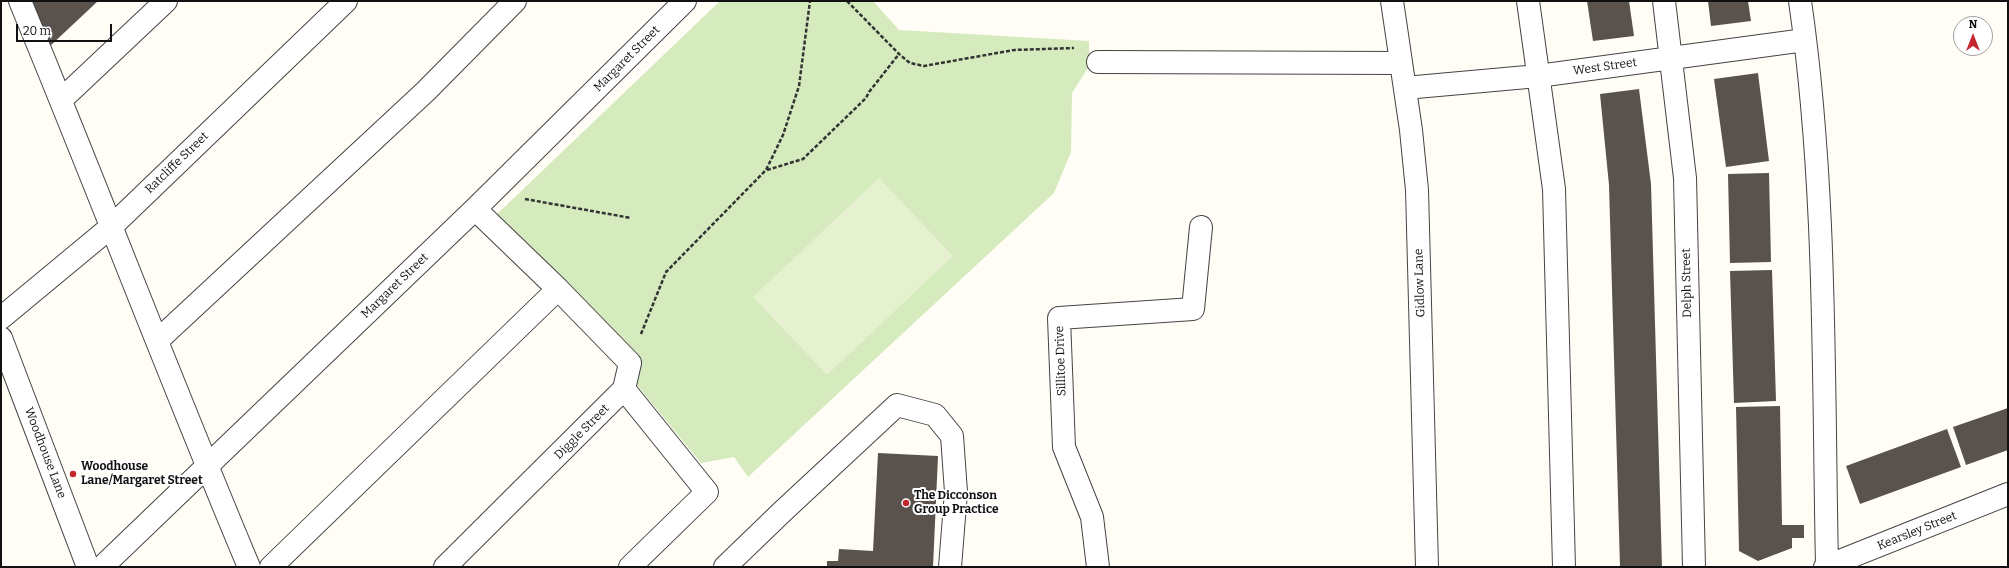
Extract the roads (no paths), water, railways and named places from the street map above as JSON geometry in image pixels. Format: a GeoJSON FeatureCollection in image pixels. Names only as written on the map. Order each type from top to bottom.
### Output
{"type":"FeatureCollection","features":[{"type":"Feature","properties":{"kind":"street"},"geometry":{"type":"LineString","coordinates":[[20,1],[249,567]]}},
{"type":"Feature","properties":{"kind":"street"},"geometry":{"type":"LineString","coordinates":[[61,100],[166,1]]}},
{"type":"Feature","properties":{"kind":"street","name":"Ratcliffe Street"},"geometry":{"type":"LineString","coordinates":[[1,318],[112,226],[346,1]]}},
{"type":"Feature","properties":{"kind":"street"},"geometry":{"type":"LineString","coordinates":[[157,341],[426,91],[515,1]]}},
{"type":"Feature","properties":{"kind":"street","name":"Margaret Street"},"geometry":{"type":"LineString","coordinates":[[102,567],[475,209],[685,1]]}},
{"type":"Feature","properties":{"kind":"street","name":"Gidlow Lane"},"geometry":{"type":"LineString","coordinates":[[1392,1],[1417,190],[1427,567]]}},
{"type":"Feature","properties":{"kind":"street"},"geometry":{"type":"LineString","coordinates":[[1528,1],[1554,189],[1564,567]]}},
{"type":"Feature","properties":{"kind":"street","name":"Delph Street"},"geometry":{"type":"LineString","coordinates":[[1664,1],[1672,58],[1685,178],[1694,567]]}},
{"type":"Feature","properties":{"kind":"street"},"geometry":{"type":"LineString","coordinates":[[1800,1],[1805,40],[1821,221],[1826,567]]}},
{"type":"Feature","properties":{"kind":"street","name":"West Street"},"geometry":{"type":"LineString","coordinates":[[1404,88],[1538,76],[1805,40]]}},
{"type":"Feature","properties":{"kind":"street"},"geometry":{"type":"LineString","coordinates":[[1102,62],[1401,63]]}},
{"type":"Feature","properties":{"kind":"street"},"geometry":{"type":"LineString","coordinates":[[475,209],[558,288],[630,363],[624,389],[707,492],[630,567]]}},
{"type":"Feature","properties":{"kind":"street","name":"Sillitoe Drive"},"geometry":{"type":"LineString","coordinates":[[1098,567],[1092,517],[1064,447],[1059,318],[1193,309],[1201,227]]}},
{"type":"Feature","properties":{"kind":"street"},"geometry":{"type":"LineString","coordinates":[[271,567],[558,288]]}},
{"type":"Feature","properties":{"kind":"street","name":"Woodhouse Lane"},"geometry":{"type":"LineString","coordinates":[[1,338],[88,567]]}},
{"type":"Feature","properties":{"kind":"street","name":"Diggle Street"},"geometry":{"type":"LineString","coordinates":[[445,567],[624,389]]}},
{"type":"Feature","properties":{"kind":"street"},"geometry":{"type":"LineString","coordinates":[[725,567],[783,511],[897,406],[934,415],[952,436],[956,492],[950,567]]}},
{"type":"Feature","properties":{"kind":"street","name":"Kearsley Street"},"geometry":{"type":"LineString","coordinates":[[1826,567],[2008,494]]}},
{"type":"Feature","properties":{"kind":"place","name":"Woodhouse Lane/Margaret Street"},"geometry":{"type":"Point","coordinates":[73,474]}},
{"type":"Feature","properties":{"kind":"place","name":"The Dicconson Group Practice"},"geometry":{"type":"Point","coordinates":[906,503]}}]}
